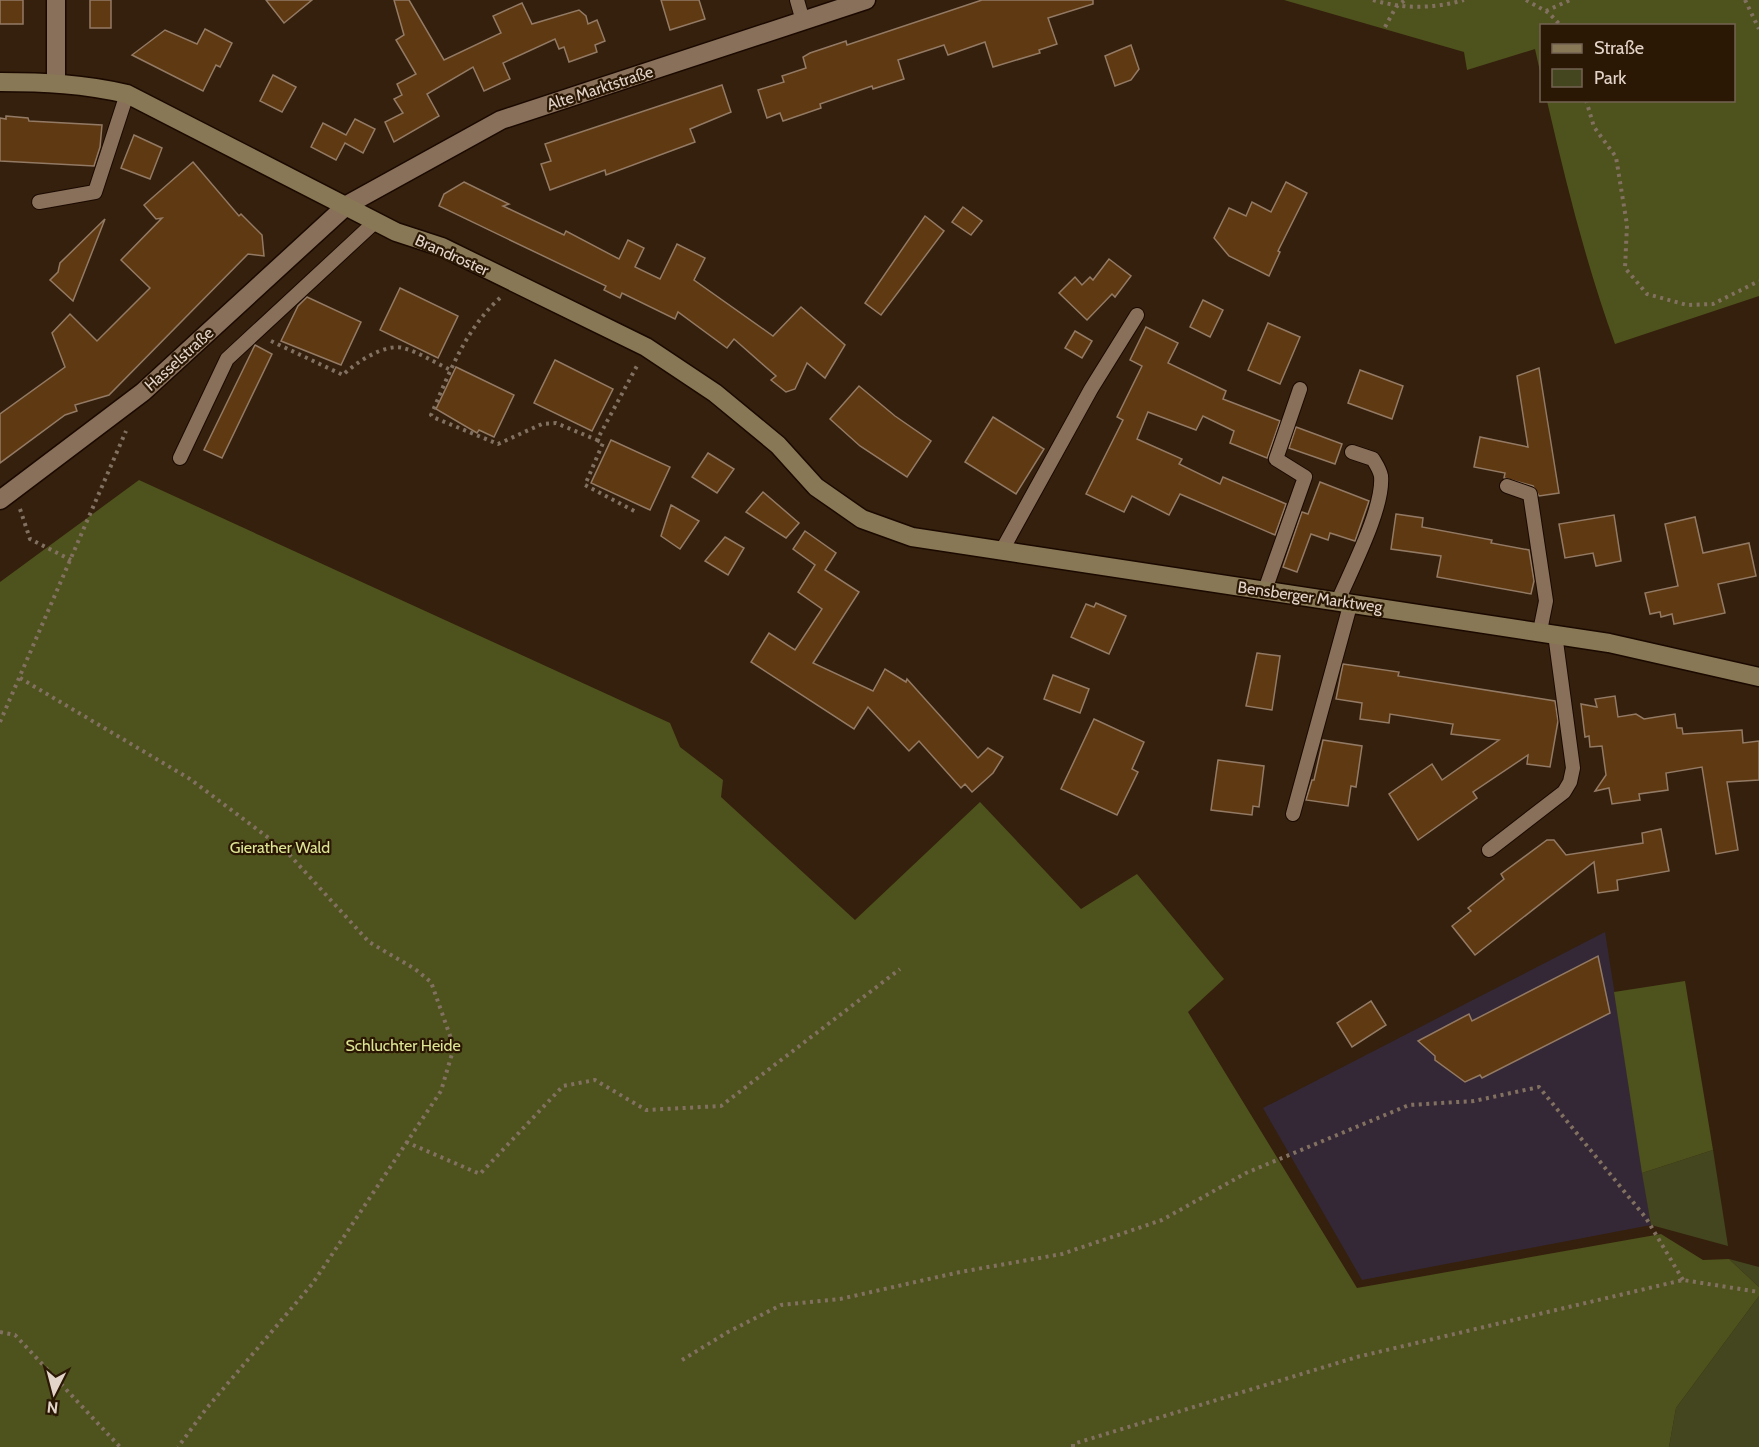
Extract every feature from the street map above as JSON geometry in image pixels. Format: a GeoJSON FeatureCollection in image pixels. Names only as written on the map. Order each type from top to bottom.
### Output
{"type":"FeatureCollection","features":[{"type":"Feature","properties":{"kind":"street"},"geometry":{"type":"LineString","coordinates":[[56,0],[56,82]]}},
{"type":"Feature","properties":{"kind":"street","name":"Alte Marktstraße"},"geometry":{"type":"LineString","coordinates":[[347,205],[501,120],[866,0]]}},
{"type":"Feature","properties":{"kind":"street","name":"Brandroster"},"geometry":{"type":"LineString","coordinates":[[0,82],[56,82],[94,86],[127,94],[396,232],[442,247],[646,347],[715,393],[778,445],[816,487],[862,519]]}},
{"type":"Feature","properties":{"kind":"street","name":"Hasselstraße"},"geometry":{"type":"LineString","coordinates":[[7,494],[143,392],[347,205]]}},
{"type":"Feature","properties":{"kind":"street","name":"Bensberger Marktweg"},"geometry":{"type":"LineString","coordinates":[[862,519],[912,537],[1609,642],[1759,677]]}},
{"type":"Feature","properties":{"kind":"lane"},"geometry":{"type":"LineString","coordinates":[[797,0],[803,21]]}},
{"type":"Feature","properties":{"kind":"lane"},"geometry":{"type":"LineString","coordinates":[[39,202],[96,192],[127,94]]}},
{"type":"Feature","properties":{"kind":"lane"},"geometry":{"type":"LineString","coordinates":[[180,458],[228,359],[376,221]]}},
{"type":"Feature","properties":{"kind":"lane"},"geometry":{"type":"LineString","coordinates":[[1001,552],[1091,389],[1137,315]]}},
{"type":"Feature","properties":{"kind":"lane"},"geometry":{"type":"LineString","coordinates":[[1265,590],[1305,477],[1276,459],[1300,389]]}},
{"type":"Feature","properties":{"kind":"lane"},"geometry":{"type":"LineString","coordinates":[[1293,814],[1345,602],[1374,517],[1381,484],[1380,471],[1374,459],[1352,452]]}},
{"type":"Feature","properties":{"kind":"lane"},"geometry":{"type":"LineString","coordinates":[[1489,850],[1564,792],[1570,782],[1573,768],[1547,632],[1546,600],[1530,494],[1507,486]]}},
{"type":"Feature","properties":{"kind":"path"},"geometry":{"type":"LineString","coordinates":[[1373,0],[1396,7],[1442,6],[1464,0]]}},
{"type":"Feature","properties":{"kind":"path"},"geometry":{"type":"LineString","coordinates":[[1385,27],[1396,7],[1405,0]]}},
{"type":"Feature","properties":{"kind":"path"},"geometry":{"type":"LineString","coordinates":[[1526,0],[1546,11],[1559,24]]}},
{"type":"Feature","properties":{"kind":"path"},"geometry":{"type":"LineString","coordinates":[[1546,11],[1570,0]]}},
{"type":"Feature","properties":{"kind":"path"},"geometry":{"type":"LineString","coordinates":[[1745,0],[1759,29]]}},
{"type":"Feature","properties":{"kind":"path"},"geometry":{"type":"LineString","coordinates":[[1587,102],[1594,127],[1616,157],[1627,225],[1625,268],[1647,294],[1687,305],[1713,304],[1759,280]]}},
{"type":"Feature","properties":{"kind":"path"},"geometry":{"type":"LineString","coordinates":[[516,284],[487,310],[459,352],[431,415],[498,444],[542,424],[556,423],[597,440],[603,444],[585,485],[638,513]]}},
{"type":"Feature","properties":{"kind":"path"},"geometry":{"type":"LineString","coordinates":[[256,334],[343,375],[355,362],[401,347],[451,370]]}},
{"type":"Feature","properties":{"kind":"path"},"geometry":{"type":"LineString","coordinates":[[597,440],[646,347]]}},
{"type":"Feature","properties":{"kind":"path"},"geometry":{"type":"LineString","coordinates":[[0,722],[129,423]]}},
{"type":"Feature","properties":{"kind":"path"},"geometry":{"type":"LineString","coordinates":[[7,494],[30,539],[70,560]]}},
{"type":"Feature","properties":{"kind":"path"},"geometry":{"type":"LineString","coordinates":[[20,678],[190,779],[286,852],[369,942],[415,969],[431,982],[454,1047],[441,1091],[313,1283],[206,1410],[178,1447]]}},
{"type":"Feature","properties":{"kind":"path"},"geometry":{"type":"LineString","coordinates":[[406,1142],[480,1174],[563,1086],[595,1080],[646,1110],[721,1106],[900,969]]}},
{"type":"Feature","properties":{"kind":"path"},"geometry":{"type":"LineString","coordinates":[[682,1360],[728,1332],[781,1305],[840,1299],[960,1272],[1062,1254],[1162,1220],[1246,1173],[1409,1104],[1474,1101],[1539,1087],[1646,1218],[1683,1280]]}},
{"type":"Feature","properties":{"kind":"path"},"geometry":{"type":"LineString","coordinates":[[1073,1447],[1073,1444],[1357,1358],[1683,1280],[1759,1292]]}},
{"type":"Feature","properties":{"kind":"path"},"geometry":{"type":"LineString","coordinates":[[0,1332],[15,1335],[120,1447]]}},
{"type":"Feature","properties":{"kind":"shaded area"},"geometry":{"type":"Polygon","coordinates":[[[1605,932],[1651,1225],[1362,1280],[1263,1108],[1605,932]]]}},
{"type":"Feature","properties":{"kind":"green space"},"geometry":{"type":"Polygon","coordinates":[[[1284,0],[1759,0],[1759,296],[1615,344],[1577,223],[1547,102],[1735,102],[1735,24],[1540,24],[1540,72],[1535,49],[1467,70],[1464,52],[1284,0]]]}},
{"type":"Feature","properties":{"kind":"green space","name":"Schluchter Heide"},"geometry":{"type":"Polygon","coordinates":[[[139,480],[670,723],[680,747],[723,780],[721,797],[855,920],[980,802],[1081,909],[1137,874],[1224,979],[1188,1012],[1357,1288],[1661,1234],[1703,1260],[1729,1259],[1759,1287],[1759,1296],[1676,1408],[1669,1447],[0,1447],[0,582],[139,480]]]}},
{"type":"Feature","properties":{"kind":"green space"},"geometry":{"type":"Polygon","coordinates":[[[1685,981],[1713,1150],[1642,1173],[1614,992],[1685,981]]]}},
{"type":"Feature","properties":{"kind":"green space"},"geometry":{"type":"Polygon","coordinates":[[[1713,1150],[1728,1246],[1651,1225],[1642,1173],[1713,1150]]]}},
{"type":"Feature","properties":{"kind":"green space"},"geometry":{"type":"Polygon","coordinates":[[[1729,1259],[1759,1267],[1759,1287],[1729,1259]]]}},
{"type":"Feature","properties":{"kind":"green space"},"geometry":{"type":"Polygon","coordinates":[[[1759,1296],[1759,1447],[1669,1447],[1676,1408],[1759,1296]]]}},
{"type":"Feature","properties":{"kind":"building"},"geometry":{"type":"Polygon","coordinates":[[[0,0],[23,0],[23,24],[0,24],[0,0]]]}},
{"type":"Feature","properties":{"kind":"building"},"geometry":{"type":"Polygon","coordinates":[[[90,0],[111,0],[111,28],[90,28],[90,0]]]}},
{"type":"Feature","properties":{"kind":"building"},"geometry":{"type":"Polygon","coordinates":[[[266,0],[312,0],[284,23],[266,0]]]}},
{"type":"Feature","properties":{"kind":"building"},"geometry":{"type":"Polygon","coordinates":[[[394,0],[409,0],[444,60],[501,33],[493,16],[522,3],[532,24],[579,10],[586,16],[588,24],[597,20],[605,41],[595,45],[597,52],[569,62],[564,47],[559,49],[555,39],[503,63],[510,79],[484,91],[473,67],[427,94],[439,116],[394,142],[385,122],[403,113],[394,99],[402,95],[397,84],[416,74],[396,40],[404,35],[394,0]]]}},
{"type":"Feature","properties":{"kind":"building"},"geometry":{"type":"Polygon","coordinates":[[[661,0],[699,0],[705,19],[670,30],[661,0]]]}},
{"type":"Feature","properties":{"kind":"building"},"geometry":{"type":"Polygon","coordinates":[[[982,0],[1093,0],[1093,4],[1048,18],[1057,44],[1039,50],[1040,53],[993,67],[985,42],[948,55],[944,45],[898,60],[904,79],[873,89],[872,86],[820,104],[821,108],[783,121],[780,113],[767,118],[758,90],[784,82],[782,76],[806,68],[803,57],[810,53],[846,41],[847,45],[982,0]]]}},
{"type":"Feature","properties":{"kind":"building"},"geometry":{"type":"Polygon","coordinates":[[[205,29],[232,43],[220,67],[216,65],[203,91],[132,55],[165,30],[197,44],[205,29]]]}},
{"type":"Feature","properties":{"kind":"building"},"geometry":{"type":"Polygon","coordinates":[[[1131,45],[1139,69],[1131,80],[1115,86],[1105,56],[1131,45]]]}},
{"type":"Feature","properties":{"kind":"building"},"geometry":{"type":"Polygon","coordinates":[[[273,75],[296,87],[282,112],[260,101],[273,75]]]}},
{"type":"Feature","properties":{"kind":"building"},"geometry":{"type":"Polygon","coordinates":[[[722,85],[731,112],[690,129],[695,142],[606,175],[605,170],[550,190],[541,164],[551,161],[545,144],[722,85]]]}},
{"type":"Feature","properties":{"kind":"building"},"geometry":{"type":"Polygon","coordinates":[[[6,116],[28,118],[29,121],[102,125],[100,147],[94,166],[0,161],[0,118],[6,119],[6,116]]]}},
{"type":"Feature","properties":{"kind":"building"},"geometry":{"type":"Polygon","coordinates":[[[355,119],[375,129],[363,153],[345,143],[336,160],[311,147],[323,123],[346,135],[355,119]]]}},
{"type":"Feature","properties":{"kind":"building"},"geometry":{"type":"Polygon","coordinates":[[[134,135],[162,148],[150,179],[121,168],[134,135]]]}},
{"type":"Feature","properties":{"kind":"building"},"geometry":{"type":"Polygon","coordinates":[[[193,162],[239,216],[241,214],[262,235],[264,256],[248,254],[109,395],[75,405],[77,411],[65,415],[0,463],[0,414],[65,367],[52,333],[70,314],[97,341],[150,288],[121,260],[162,218],[156,219],[144,205],[193,162]]]}},
{"type":"Feature","properties":{"kind":"building"},"geometry":{"type":"Polygon","coordinates":[[[464,182],[509,204],[503,206],[564,235],[566,231],[619,259],[628,240],[644,248],[635,267],[660,279],[677,244],[705,258],[694,280],[773,336],[801,307],[845,345],[825,378],[807,363],[795,389],[786,392],[771,380],[776,376],[734,339],[727,348],[678,312],[675,319],[622,293],[620,298],[604,290],[606,286],[439,206],[444,194],[464,182]]]}},
{"type":"Feature","properties":{"kind":"building"},"geometry":{"type":"Polygon","coordinates":[[[1286,182],[1307,193],[1278,251],[1280,252],[1269,276],[1229,256],[1214,238],[1229,208],[1246,216],[1252,202],[1271,212],[1286,182]]]}},
{"type":"Feature","properties":{"kind":"building"},"geometry":{"type":"Polygon","coordinates":[[[963,207],[982,221],[971,235],[952,222],[963,207]]]}},
{"type":"Feature","properties":{"kind":"building"},"geometry":{"type":"Polygon","coordinates":[[[925,216],[944,231],[881,315],[865,303],[925,216]]]}},
{"type":"Feature","properties":{"kind":"building"},"geometry":{"type":"Polygon","coordinates":[[[105,219],[73,301],[50,280],[58,272],[60,263],[105,219]]]}},
{"type":"Feature","properties":{"kind":"building"},"geometry":{"type":"Polygon","coordinates":[[[1109,259],[1131,276],[1115,297],[1112,294],[1087,320],[1059,293],[1075,277],[1082,285],[1090,277],[1093,280],[1109,259]]]}},
{"type":"Feature","properties":{"kind":"building"},"geometry":{"type":"Polygon","coordinates":[[[400,288],[458,316],[438,358],[380,330],[400,288]]]}},
{"type":"Feature","properties":{"kind":"building"},"geometry":{"type":"Polygon","coordinates":[[[307,297],[361,322],[341,365],[281,341],[298,306],[307,297]]]}},
{"type":"Feature","properties":{"kind":"building"},"geometry":{"type":"Polygon","coordinates":[[[1203,300],[1223,310],[1210,337],[1190,327],[1203,300]]]}},
{"type":"Feature","properties":{"kind":"building"},"geometry":{"type":"Polygon","coordinates":[[[1268,323],[1300,337],[1280,384],[1248,370],[1268,323]]]}},
{"type":"Feature","properties":{"kind":"building"},"geometry":{"type":"Polygon","coordinates":[[[1146,327],[1178,343],[1168,363],[1226,391],[1223,399],[1280,421],[1267,458],[1230,443],[1234,431],[1203,416],[1196,430],[1148,412],[1137,439],[1182,459],[1179,464],[1220,484],[1223,477],[1286,504],[1275,535],[1180,494],[1169,515],[1132,496],[1124,512],[1086,494],[1123,420],[1117,417],[1142,366],[1130,360],[1146,327]]]}},
{"type":"Feature","properties":{"kind":"building"},"geometry":{"type":"Polygon","coordinates":[[[1075,331],[1092,341],[1082,358],[1065,348],[1075,331]]]}},
{"type":"Feature","properties":{"kind":"building"},"geometry":{"type":"Polygon","coordinates":[[[255,345],[272,354],[222,458],[204,450],[255,345]]]}},
{"type":"Feature","properties":{"kind":"building"},"geometry":{"type":"Polygon","coordinates":[[[555,360],[613,389],[592,431],[534,403],[555,360]]]}},
{"type":"Feature","properties":{"kind":"building"},"geometry":{"type":"Polygon","coordinates":[[[456,367],[514,395],[494,437],[479,430],[477,433],[436,409],[456,367]]]}},
{"type":"Feature","properties":{"kind":"building"},"geometry":{"type":"Polygon","coordinates":[[[1539,368],[1559,493],[1539,496],[1533,486],[1504,478],[1505,473],[1474,467],[1480,437],[1528,447],[1517,376],[1539,368]]]}},
{"type":"Feature","properties":{"kind":"building"},"geometry":{"type":"Polygon","coordinates":[[[1360,370],[1403,386],[1392,419],[1348,403],[1360,370]]]}},
{"type":"Feature","properties":{"kind":"building"},"geometry":{"type":"Polygon","coordinates":[[[859,386],[895,416],[931,441],[907,477],[860,446],[830,419],[859,386]]]}},
{"type":"Feature","properties":{"kind":"building"},"geometry":{"type":"Polygon","coordinates":[[[993,417],[1044,449],[1016,494],[965,462],[993,417]]]}},
{"type":"Feature","properties":{"kind":"building"},"geometry":{"type":"Polygon","coordinates":[[[1296,427],[1342,444],[1335,464],[1289,448],[1296,427]]]}},
{"type":"Feature","properties":{"kind":"building"},"geometry":{"type":"Polygon","coordinates":[[[611,440],[670,467],[650,510],[591,483],[611,440]]]}},
{"type":"Feature","properties":{"kind":"building"},"geometry":{"type":"Polygon","coordinates":[[[708,453],[734,469],[717,493],[692,477],[708,453]]]}},
{"type":"Feature","properties":{"kind":"building"},"geometry":{"type":"Polygon","coordinates":[[[1320,482],[1369,501],[1355,541],[1330,533],[1328,540],[1311,534],[1297,572],[1283,567],[1302,512],[1308,514],[1320,482]]]}},
{"type":"Feature","properties":{"kind":"building"},"geometry":{"type":"Polygon","coordinates":[[[763,492],[799,523],[786,538],[746,512],[763,492]]]}},
{"type":"Feature","properties":{"kind":"building"},"geometry":{"type":"Polygon","coordinates":[[[671,505],[699,521],[680,549],[661,536],[671,505]]]}},
{"type":"Feature","properties":{"kind":"building"},"geometry":{"type":"Polygon","coordinates":[[[1396,514],[1423,518],[1422,527],[1492,540],[1491,543],[1529,550],[1534,581],[1531,594],[1437,577],[1441,556],[1391,549],[1396,514]]]}},
{"type":"Feature","properties":{"kind":"building"},"geometry":{"type":"Polygon","coordinates":[[[1614,515],[1621,561],[1596,566],[1593,553],[1565,558],[1559,524],[1614,515]]]}},
{"type":"Feature","properties":{"kind":"building"},"geometry":{"type":"Polygon","coordinates":[[[1695,517],[1703,553],[1749,543],[1756,576],[1718,584],[1725,613],[1674,624],[1672,614],[1661,617],[1660,612],[1650,614],[1645,593],[1678,586],[1665,524],[1695,517]]]}},
{"type":"Feature","properties":{"kind":"building"},"geometry":{"type":"Polygon","coordinates":[[[805,531],[836,553],[825,570],[859,592],[813,663],[873,691],[885,669],[906,682],[907,679],[978,758],[988,748],[1003,757],[993,773],[972,792],[965,784],[961,788],[919,741],[909,751],[868,707],[854,729],[751,662],[769,633],[795,650],[822,609],[798,592],[815,565],[793,549],[805,531]]]}},
{"type":"Feature","properties":{"kind":"building"},"geometry":{"type":"Polygon","coordinates":[[[725,537],[744,548],[728,575],[705,561],[725,537]]]}},
{"type":"Feature","properties":{"kind":"building"},"geometry":{"type":"Polygon","coordinates":[[[1096,603],[1126,616],[1109,654],[1071,637],[1086,604],[1094,607],[1096,603]]]}},
{"type":"Feature","properties":{"kind":"building"},"geometry":{"type":"Polygon","coordinates":[[[1257,653],[1280,656],[1272,710],[1246,706],[1257,653]]]}},
{"type":"Feature","properties":{"kind":"building"},"geometry":{"type":"Polygon","coordinates":[[[1343,664],[1399,672],[1398,676],[1555,701],[1558,721],[1550,767],[1527,764],[1528,755],[1473,792],[1477,798],[1418,840],[1389,794],[1432,764],[1442,780],[1499,740],[1451,734],[1453,724],[1390,714],[1389,723],[1360,719],[1362,703],[1336,699],[1343,664]]]}},
{"type":"Feature","properties":{"kind":"building"},"geometry":{"type":"Polygon","coordinates":[[[1053,675],[1089,689],[1080,713],[1044,699],[1053,675]]]}},
{"type":"Feature","properties":{"kind":"building"},"geometry":{"type":"Polygon","coordinates":[[[1615,696],[1618,717],[1636,714],[1644,719],[1675,714],[1677,728],[1682,728],[1683,734],[1742,730],[1743,743],[1759,741],[1759,780],[1727,782],[1738,850],[1716,854],[1702,767],[1666,773],[1668,790],[1639,794],[1640,800],[1612,804],[1609,788],[1595,791],[1606,775],[1602,746],[1590,747],[1589,736],[1585,737],[1581,704],[1597,707],[1595,699],[1615,696]]]}},
{"type":"Feature","properties":{"kind":"building"},"geometry":{"type":"Polygon","coordinates":[[[1094,719],[1144,742],[1132,769],[1138,772],[1117,815],[1061,789],[1094,719]]]}},
{"type":"Feature","properties":{"kind":"building"},"geometry":{"type":"Polygon","coordinates":[[[1323,740],[1362,746],[1356,787],[1351,786],[1348,806],[1306,800],[1312,780],[1314,780],[1323,740]]]}},
{"type":"Feature","properties":{"kind":"building"},"geometry":{"type":"Polygon","coordinates":[[[1218,760],[1264,766],[1259,807],[1253,806],[1252,815],[1211,810],[1218,760]]]}},
{"type":"Feature","properties":{"kind":"building"},"geometry":{"type":"Polygon","coordinates":[[[1661,829],[1669,871],[1617,880],[1618,890],[1598,893],[1594,862],[1475,955],[1452,926],[1471,911],[1468,908],[1504,879],[1501,874],[1547,840],[1554,840],[1566,855],[1643,843],[1642,833],[1661,829]]]}},
{"type":"Feature","properties":{"kind":"building"},"geometry":{"type":"Polygon","coordinates":[[[1598,956],[1610,1013],[1482,1078],[1480,1075],[1465,1082],[1435,1060],[1435,1056],[1418,1041],[1469,1014],[1472,1021],[1598,956]]]}},
{"type":"Feature","properties":{"kind":"building"},"geometry":{"type":"Polygon","coordinates":[[[1371,1001],[1386,1025],[1352,1047],[1337,1023],[1371,1001]]]}},
{"type":"Feature","properties":{"kind":"park label","name":"Gierather Wald"},"geometry":{"type":"Point","coordinates":[280,847]}}]}
